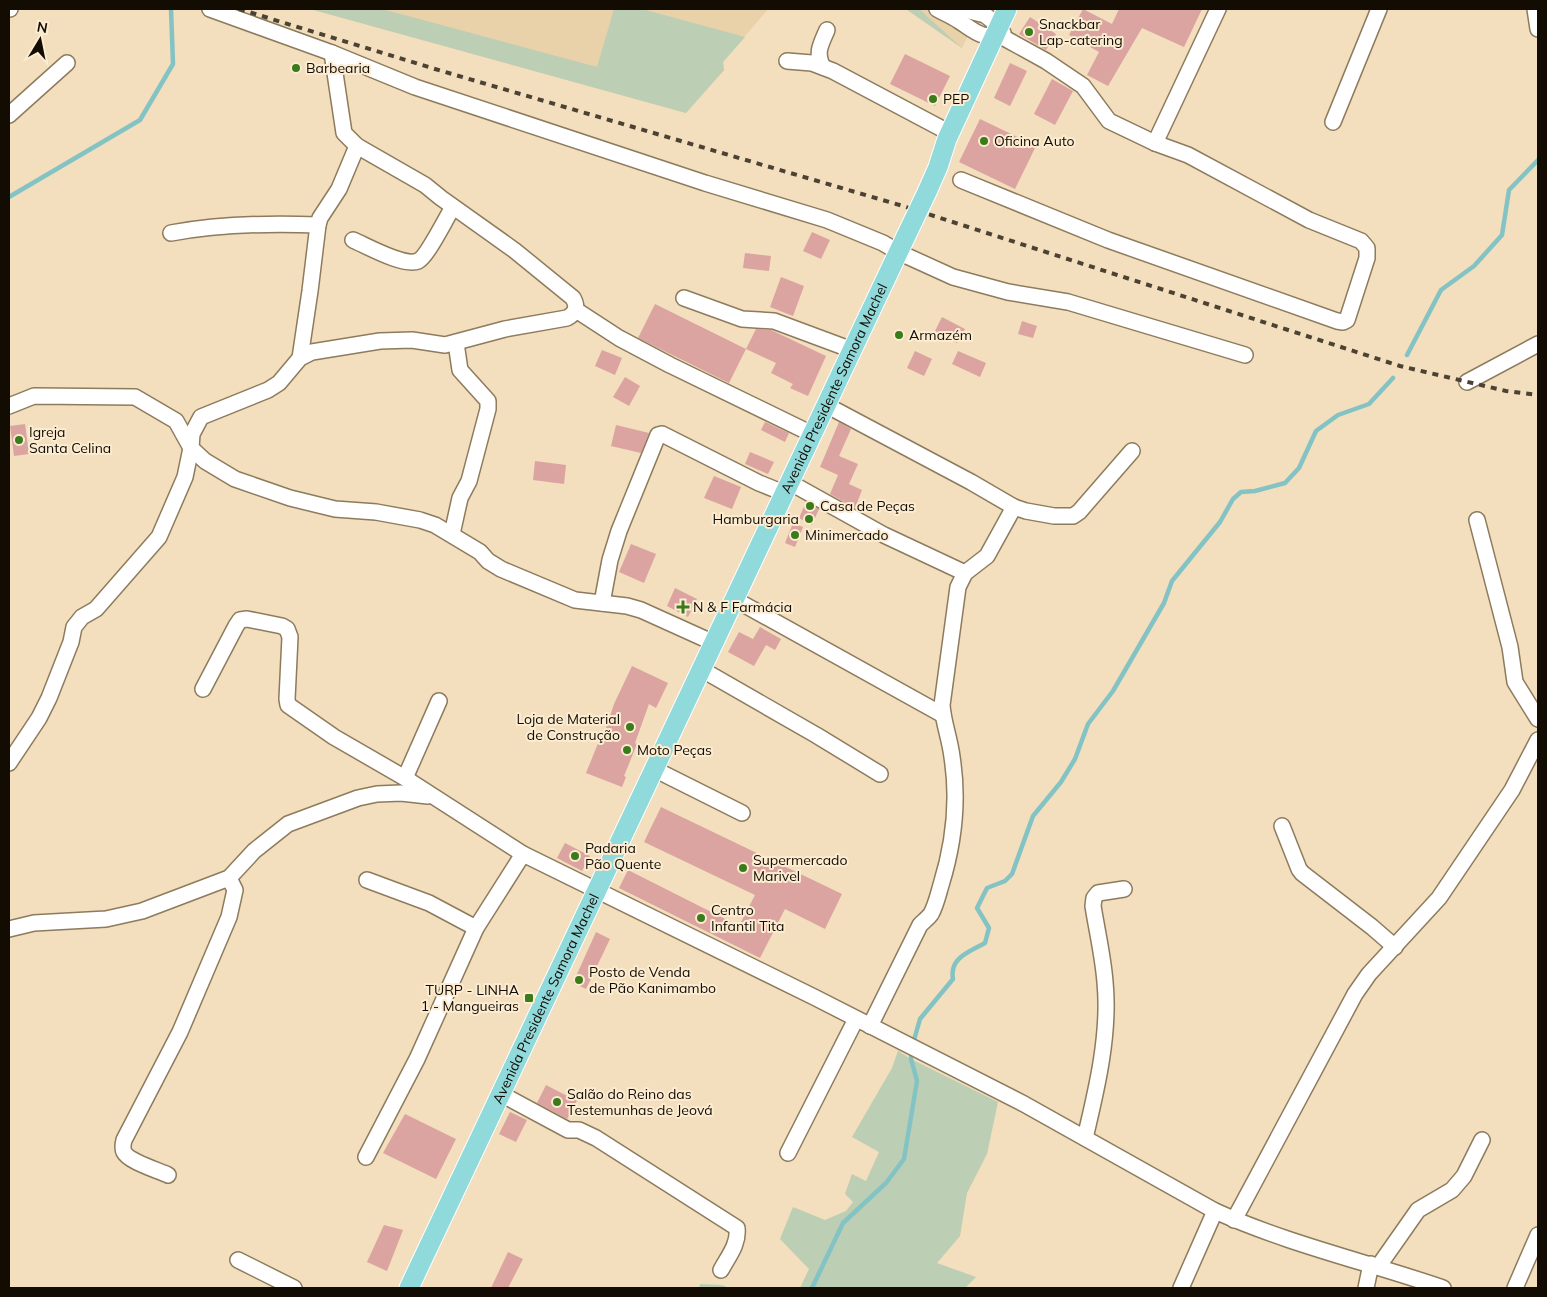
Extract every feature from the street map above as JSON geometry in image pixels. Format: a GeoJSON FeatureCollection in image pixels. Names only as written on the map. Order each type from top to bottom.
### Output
{"type":"FeatureCollection","features":[{"type":"Feature","properties":{"kind":"main road","name":"Avenida Presidente Samora Machel"},"geometry":{"type":"LineString","coordinates":[[938,167],[955,143],[1007,9]]}},
{"type":"Feature","properties":{"kind":"main road","name":"Avenida Presidente Samora Machel"},"geometry":{"type":"LineString","coordinates":[[409,1288],[902,244],[938,167],[950,133],[979,69],[1000,29],[1020,9]]}},
{"type":"Feature","properties":{"kind":"street"},"geometry":{"type":"LineString","coordinates":[[210,9],[332,53],[415,87],[512,120],[705,183],[827,220],[883,243],[902,244],[953,277],[1008,292],[1068,302],[1245,355]]}},
{"type":"Feature","properties":{"kind":"street"},"geometry":{"type":"LineString","coordinates":[[937,9],[986,36],[1000,29]]}},
{"type":"Feature","properties":{"kind":"street"},"geometry":{"type":"LineString","coordinates":[[961,9],[1000,29],[1083,86],[1109,121],[1155,143],[1188,155],[1310,220],[1361,241],[1367,248],[1367,258],[1347,320],[1343,322],[1337,321],[1108,240],[961,180]]}},
{"type":"Feature","properties":{"kind":"street"},"geometry":{"type":"LineString","coordinates":[[1155,143],[1218,9]]}},
{"type":"Feature","properties":{"kind":"street"},"geometry":{"type":"LineString","coordinates":[[1333,122],[1379,9]]}},
{"type":"Feature","properties":{"kind":"street"},"geometry":{"type":"LineString","coordinates":[[1535,9],[1538,28]]}},
{"type":"Feature","properties":{"kind":"street"},"geometry":{"type":"LineString","coordinates":[[823,67],[818,59],[819,49],[827,30]]}},
{"type":"Feature","properties":{"kind":"street"},"geometry":{"type":"LineString","coordinates":[[976,32],[983,51],[979,69]]}},
{"type":"Feature","properties":{"kind":"street"},"geometry":{"type":"LineString","coordinates":[[9,763],[46,705],[71,642],[74,627],[82,617],[96,609],[159,537],[166,525],[184,477],[192,448],[192,434],[201,417],[268,390],[279,383],[300,358],[312,352],[380,341],[412,340],[445,346],[506,329],[567,318],[573,315],[576,310],[576,304],[565,292],[514,250],[416,179],[357,146],[344,132],[332,53]]}},
{"type":"Feature","properties":{"kind":"street"},"geometry":{"type":"LineString","coordinates":[[787,61],[812,63],[833,70],[950,133]]}},
{"type":"Feature","properties":{"kind":"street"},"geometry":{"type":"LineString","coordinates":[[9,115],[67,63]]}},
{"type":"Feature","properties":{"kind":"street"},"geometry":{"type":"LineString","coordinates":[[300,358],[318,225],[320,218],[344,180],[357,146]]}},
{"type":"Feature","properties":{"kind":"street"},"geometry":{"type":"LineString","coordinates":[[353,240],[399,260],[411,263],[419,261],[426,254],[453,207]]}},
{"type":"Feature","properties":{"kind":"street"},"geometry":{"type":"LineString","coordinates":[[171,233],[197,228],[237,225],[318,225]]}},
{"type":"Feature","properties":{"kind":"street"},"geometry":{"type":"LineString","coordinates":[[684,298],[742,320],[774,321],[852,350]]}},
{"type":"Feature","properties":{"kind":"street"},"geometry":{"type":"LineString","coordinates":[[576,310],[619,338],[812,434]]}},
{"type":"Feature","properties":{"kind":"street"},"geometry":{"type":"LineString","coordinates":[[452,534],[460,498],[469,480],[488,409],[488,401],[460,370],[456,343]]}},
{"type":"Feature","properties":{"kind":"street"},"geometry":{"type":"LineString","coordinates":[[1467,382],[1538,344]]}},
{"type":"Feature","properties":{"kind":"street"},"geometry":{"type":"LineString","coordinates":[[9,406],[34,396],[135,397],[176,421],[192,448],[205,461],[235,479],[290,498],[335,509],[376,512],[420,520],[435,525],[480,552],[488,561],[501,568],[575,600],[627,606],[641,610],[714,643]]}},
{"type":"Feature","properties":{"kind":"street"},"geometry":{"type":"LineString","coordinates":[[826,405],[972,482],[1014,507],[1054,516],[1073,516],[1079,512],[1132,451]]}},
{"type":"Feature","properties":{"kind":"street"},"geometry":{"type":"LineString","coordinates":[[602,603],[610,560],[619,531],[658,434],[662,434],[759,483],[787,488],[965,573]]}},
{"type":"Feature","properties":{"kind":"street"},"geometry":{"type":"LineString","coordinates":[[870,1026],[920,925],[930,915],[935,904],[950,850],[956,812],[956,789],[942,705],[958,587],[965,573],[987,556],[1014,507]]}},
{"type":"Feature","properties":{"kind":"street"},"geometry":{"type":"LineString","coordinates":[[1477,520],[1510,646],[1515,682],[1538,719]]}},
{"type":"Feature","properties":{"kind":"street"},"geometry":{"type":"LineString","coordinates":[[734,599],[943,715]]}},
{"type":"Feature","properties":{"kind":"street"},"geometry":{"type":"LineString","coordinates":[[203,689],[240,620],[248,619],[282,626],[287,629],[290,637],[288,705],[334,737],[405,778],[523,854],[1024,1104],[1234,1220],[1307,1246],[1375,1265],[1443,1288]]}},
{"type":"Feature","properties":{"kind":"street"},"geometry":{"type":"LineString","coordinates":[[701,669],[816,734],[880,774]]}},
{"type":"Feature","properties":{"kind":"street"},"geometry":{"type":"LineString","coordinates":[[405,778],[439,701]]}},
{"type":"Feature","properties":{"kind":"street"},"geometry":{"type":"LineString","coordinates":[[1234,1220],[1355,994],[1369,974],[1439,898],[1512,790],[1538,740]]}},
{"type":"Feature","properties":{"kind":"street"},"geometry":{"type":"LineString","coordinates":[[654,768],[742,813]]}},
{"type":"Feature","properties":{"kind":"street"},"geometry":{"type":"LineString","coordinates":[[9,929],[34,923],[106,919],[142,911],[229,878],[254,851],[288,824],[358,798],[377,794],[401,793],[432,796]]}},
{"type":"Feature","properties":{"kind":"street"},"geometry":{"type":"LineString","coordinates":[[1282,826],[1298,869],[1302,874],[1372,927],[1395,947]]}},
{"type":"Feature","properties":{"kind":"street"},"geometry":{"type":"LineString","coordinates":[[366,1157],[417,1059],[476,928],[523,854]]}},
{"type":"Feature","properties":{"kind":"street"},"geometry":{"type":"LineString","coordinates":[[168,1175],[130,1158],[124,1153],[124,1140],[180,1032],[229,917],[235,890],[229,878]]}},
{"type":"Feature","properties":{"kind":"street"},"geometry":{"type":"LineString","coordinates":[[367,880],[414,897],[476,928]]}},
{"type":"Feature","properties":{"kind":"street"},"geometry":{"type":"LineString","coordinates":[[1085,1138],[1096,1092],[1106,1018],[1105,982],[1093,906],[1094,898],[1098,893],[1124,889]]}},
{"type":"Feature","properties":{"kind":"street"},"geometry":{"type":"LineString","coordinates":[[788,1153],[856,1019]]}},
{"type":"Feature","properties":{"kind":"street"},"geometry":{"type":"LineString","coordinates":[[500,1094],[568,1130],[579,1130],[596,1138],[737,1228],[738,1236],[735,1245],[721,1270]]}},
{"type":"Feature","properties":{"kind":"street"},"geometry":{"type":"LineString","coordinates":[[1366,1288],[1375,1265],[1418,1210],[1452,1190],[1464,1176],[1482,1140]]}},
{"type":"Feature","properties":{"kind":"street"},"geometry":{"type":"LineString","coordinates":[[1181,1288],[1215,1210]]}},
{"type":"Feature","properties":{"kind":"street"},"geometry":{"type":"LineString","coordinates":[[1515,1288],[1538,1235]]}},
{"type":"Feature","properties":{"kind":"street"},"geometry":{"type":"LineString","coordinates":[[238,1260],[294,1288]]}},
{"type":"Feature","properties":{"kind":"shaded area"},"geometry":{"type":"Polygon","coordinates":[[[310,9],[768,9],[723,62],[724,70],[686,113],[310,9]]]}},
{"type":"Feature","properties":{"kind":"shaded area"},"geometry":{"type":"Polygon","coordinates":[[[906,9],[981,9],[962,48],[906,9]]]}},
{"type":"Feature","properties":{"kind":"green space"},"geometry":{"type":"Polygon","coordinates":[[[310,9],[382,9],[597,67],[614,9],[642,9],[745,37],[723,62],[724,70],[686,113],[310,9]]]}},
{"type":"Feature","properties":{"kind":"green space"},"geometry":{"type":"Polygon","coordinates":[[[906,9],[919,9],[962,48],[906,9]]]}},
{"type":"Feature","properties":{"kind":"green space"},"geometry":{"type":"Polygon","coordinates":[[[898,1051],[998,1102],[987,1154],[967,1193],[960,1236],[937,1263],[976,1277],[965,1288],[800,1288],[809,1269],[780,1239],[793,1207],[825,1220],[846,1211],[853,1202],[845,1194],[852,1174],[866,1181],[879,1152],[852,1137],[892,1068],[898,1051]]]}},
{"type":"Feature","properties":{"kind":"green space"},"geometry":{"type":"Polygon","coordinates":[[[700,1284],[722,1285],[730,1288],[699,1288],[700,1284]]]}},
{"type":"Feature","properties":{"kind":"building"},"geometry":{"type":"Polygon","coordinates":[[[1083,9],[1112,24],[1119,9],[1202,9],[1184,47],[1142,28],[1108,86],[1087,75],[1099,52],[1069,35],[1083,9]]]}},
{"type":"Feature","properties":{"kind":"building"},"geometry":{"type":"Polygon","coordinates":[[[1030,17],[1056,34],[1046,50],[1019,34],[1030,17]]]}},
{"type":"Feature","properties":{"kind":"building"},"geometry":{"type":"Polygon","coordinates":[[[905,54],[950,76],[935,106],[890,84],[905,54]]]}},
{"type":"Feature","properties":{"kind":"building"},"geometry":{"type":"Polygon","coordinates":[[[1010,63],[1027,71],[1010,106],[994,98],[1010,63]]]}},
{"type":"Feature","properties":{"kind":"building"},"geometry":{"type":"Polygon","coordinates":[[[1052,79],[1073,91],[1055,125],[1034,114],[1052,79]]]}},
{"type":"Feature","properties":{"kind":"building"},"geometry":{"type":"Polygon","coordinates":[[[980,119],[1036,146],[1015,189],[959,162],[980,119]]]}},
{"type":"Feature","properties":{"kind":"building"},"geometry":{"type":"Polygon","coordinates":[[[812,232],[830,240],[821,259],[803,251],[812,232]]]}},
{"type":"Feature","properties":{"kind":"building"},"geometry":{"type":"Polygon","coordinates":[[[745,253],[771,256],[769,271],[743,268],[745,253]]]}},
{"type":"Feature","properties":{"kind":"building"},"geometry":{"type":"Polygon","coordinates":[[[781,277],[804,286],[793,316],[770,307],[781,277]]]}},
{"type":"Feature","properties":{"kind":"building"},"geometry":{"type":"Polygon","coordinates":[[[655,304],[746,349],[729,383],[638,338],[655,304]]]}},
{"type":"Feature","properties":{"kind":"building"},"geometry":{"type":"Polygon","coordinates":[[[942,317],[965,329],[957,343],[935,331],[942,317]]]}},
{"type":"Feature","properties":{"kind":"building"},"geometry":{"type":"Polygon","coordinates":[[[1022,321],[1037,326],[1033,338],[1018,334],[1022,321]]]}},
{"type":"Feature","properties":{"kind":"building"},"geometry":{"type":"Polygon","coordinates":[[[756,329],[771,330],[826,356],[808,396],[790,388],[793,384],[771,373],[776,363],[746,349],[756,329]]]}},
{"type":"Feature","properties":{"kind":"building"},"geometry":{"type":"Polygon","coordinates":[[[602,350],[622,358],[615,375],[595,366],[602,350]]]}},
{"type":"Feature","properties":{"kind":"building"},"geometry":{"type":"Polygon","coordinates":[[[915,351],[932,359],[924,376],[907,368],[915,351]]]}},
{"type":"Feature","properties":{"kind":"building"},"geometry":{"type":"Polygon","coordinates":[[[958,351],[986,363],[980,377],[952,364],[958,351]]]}},
{"type":"Feature","properties":{"kind":"building"},"geometry":{"type":"Polygon","coordinates":[[[625,377],[640,386],[629,406],[613,397],[625,377]]]}},
{"type":"Feature","properties":{"kind":"building"},"geometry":{"type":"Polygon","coordinates":[[[765,422],[789,433],[785,442],[761,430],[765,422]]]}},
{"type":"Feature","properties":{"kind":"building"},"geometry":{"type":"Polygon","coordinates":[[[839,422],[851,429],[839,456],[858,464],[849,484],[862,490],[855,508],[830,494],[838,475],[820,467],[839,422]]]}},
{"type":"Feature","properties":{"kind":"building","name":"Igreja Santa Celina"},"geometry":{"type":"Polygon","coordinates":[[[25,424],[29,454],[14,456],[10,426],[25,424]]]}},
{"type":"Feature","properties":{"kind":"building"},"geometry":{"type":"Polygon","coordinates":[[[616,425],[649,433],[641,453],[611,446],[616,425]]]}},
{"type":"Feature","properties":{"kind":"building"},"geometry":{"type":"Polygon","coordinates":[[[750,452],[774,462],[768,474],[745,464],[750,452]]]}},
{"type":"Feature","properties":{"kind":"building"},"geometry":{"type":"Polygon","coordinates":[[[535,461],[566,465],[564,484],[533,480],[535,461]]]}},
{"type":"Feature","properties":{"kind":"building"},"geometry":{"type":"Polygon","coordinates":[[[714,476],[741,487],[732,509],[704,498],[714,476]]]}},
{"type":"Feature","properties":{"kind":"building"},"geometry":{"type":"Polygon","coordinates":[[[806,502],[819,509],[812,525],[799,518],[806,502]]]}},
{"type":"Feature","properties":{"kind":"building"},"geometry":{"type":"Polygon","coordinates":[[[793,523],[803,527],[795,547],[785,543],[793,523]]]}},
{"type":"Feature","properties":{"kind":"building"},"geometry":{"type":"Polygon","coordinates":[[[631,544],[656,554],[644,583],[619,572],[631,544]]]}},
{"type":"Feature","properties":{"kind":"building"},"geometry":{"type":"Polygon","coordinates":[[[675,588],[697,599],[688,617],[667,606],[675,588]]]}},
{"type":"Feature","properties":{"kind":"building"},"geometry":{"type":"Polygon","coordinates":[[[760,627],[781,639],[775,650],[766,645],[754,666],[728,652],[739,632],[753,639],[760,627]]]}},
{"type":"Feature","properties":{"kind":"building"},"geometry":{"type":"Polygon","coordinates":[[[632,666],[668,683],[656,708],[649,704],[635,743],[637,744],[624,776],[626,777],[622,787],[586,773],[603,731],[605,731],[614,704],[632,666]]]}},
{"type":"Feature","properties":{"kind":"building","name":"Supermercado Marivel"},"geometry":{"type":"Polygon","coordinates":[[[661,807],[842,894],[825,929],[785,909],[760,958],[619,888],[628,870],[739,926],[755,895],[644,842],[661,807]]]}},
{"type":"Feature","properties":{"kind":"building"},"geometry":{"type":"Polygon","coordinates":[[[565,843],[590,856],[582,871],[557,858],[565,843]]]}},
{"type":"Feature","properties":{"kind":"building"},"geometry":{"type":"Polygon","coordinates":[[[596,932],[610,939],[586,989],[573,983],[596,932]]]}},
{"type":"Feature","properties":{"kind":"building","name":"Salão do Reino das Testemunhas de Jeová"},"geometry":{"type":"Polygon","coordinates":[[[546,1085],[577,1101],[567,1119],[537,1103],[546,1085]]]}},
{"type":"Feature","properties":{"kind":"building"},"geometry":{"type":"Polygon","coordinates":[[[510,1112],[527,1120],[516,1142],[499,1134],[510,1112]]]}},
{"type":"Feature","properties":{"kind":"building"},"geometry":{"type":"Polygon","coordinates":[[[405,1114],[456,1139],[436,1179],[383,1153],[405,1114]]]}},
{"type":"Feature","properties":{"kind":"building"},"geometry":{"type":"Polygon","coordinates":[[[384,1225],[403,1230],[387,1271],[367,1262],[384,1225]]]}},
{"type":"Feature","properties":{"kind":"building"},"geometry":{"type":"Polygon","coordinates":[[[508,1252],[523,1259],[508,1288],[491,1288],[508,1252]]]}},
{"type":"Feature","properties":{"kind":"waterway"},"geometry":{"type":"LineString","coordinates":[[9,197],[140,120],[173,64],[171,9]]}},
{"type":"Feature","properties":{"kind":"waterway"},"geometry":{"type":"LineString","coordinates":[[1407,355],[1441,290],[1474,266],[1502,235],[1509,190],[1538,160]]}},
{"type":"Feature","properties":{"kind":"waterway"},"geometry":{"type":"LineString","coordinates":[[812,1288],[843,1223],[886,1183],[904,1159],[917,1081],[911,1059],[912,1047],[920,1019],[953,979],[954,966],[957,961],[962,956],[985,943],[989,928],[977,908],[987,888],[1005,881],[1012,874],[1033,816],[1061,782],[1075,759],[1088,724],[1113,691],[1164,603],[1172,581],[1220,522],[1233,499],[1241,492],[1255,491],[1285,483],[1299,468],[1316,431],[1338,415],[1369,404],[1393,378]]}},
{"type":"Feature","properties":{"kind":"railway"},"geometry":{"type":"LineString","coordinates":[[239,9],[435,69],[903,206],[1400,366],[1506,391],[1538,395]]}},
{"type":"Feature","properties":{"kind":"place","name":"Snackbar Lap-catering"},"geometry":{"type":"Point","coordinates":[1029,32]}},
{"type":"Feature","properties":{"kind":"place","name":"Barbearia"},"geometry":{"type":"Point","coordinates":[296,68]}},
{"type":"Feature","properties":{"kind":"place","name":"PEP"},"geometry":{"type":"Point","coordinates":[933,99]}},
{"type":"Feature","properties":{"kind":"place","name":"Oficina Auto"},"geometry":{"type":"Point","coordinates":[984,141]}},
{"type":"Feature","properties":{"kind":"place","name":"Armazém"},"geometry":{"type":"Point","coordinates":[899,335]}},
{"type":"Feature","properties":{"kind":"place","name":"Igreja Santa Celina"},"geometry":{"type":"Point","coordinates":[19,440]}},
{"type":"Feature","properties":{"kind":"place","name":"Casa de Peças"},"geometry":{"type":"Point","coordinates":[810,506]}},
{"type":"Feature","properties":{"kind":"place","name":"Hamburgaria"},"geometry":{"type":"Point","coordinates":[809,519]}},
{"type":"Feature","properties":{"kind":"place","name":"Minimercado"},"geometry":{"type":"Point","coordinates":[795,535]}},
{"type":"Feature","properties":{"kind":"place","name":"N & F Farmácia"},"geometry":{"type":"Point","coordinates":[683,607]}},
{"type":"Feature","properties":{"kind":"place","name":"Loja de Material de Construção"},"geometry":{"type":"Point","coordinates":[630,727]}},
{"type":"Feature","properties":{"kind":"place","name":"Moto Peças"},"geometry":{"type":"Point","coordinates":[627,750]}},
{"type":"Feature","properties":{"kind":"place","name":"Padaria Pão Quente"},"geometry":{"type":"Point","coordinates":[575,856]}},
{"type":"Feature","properties":{"kind":"place","name":"Supermercado Marivel"},"geometry":{"type":"Point","coordinates":[743,868]}},
{"type":"Feature","properties":{"kind":"place","name":"Centro Infantil Tita"},"geometry":{"type":"Point","coordinates":[701,918]}},
{"type":"Feature","properties":{"kind":"place","name":"Posto de Venda de Pão Kanimambo"},"geometry":{"type":"Point","coordinates":[579,980]}},
{"type":"Feature","properties":{"kind":"place","name":"TURP - LINHA 1 - Mangueiras"},"geometry":{"type":"Point","coordinates":[529,998]}},
{"type":"Feature","properties":{"kind":"place","name":"Salão do Reino das Testemunhas de Jeová"},"geometry":{"type":"Point","coordinates":[557,1102]}}]}
